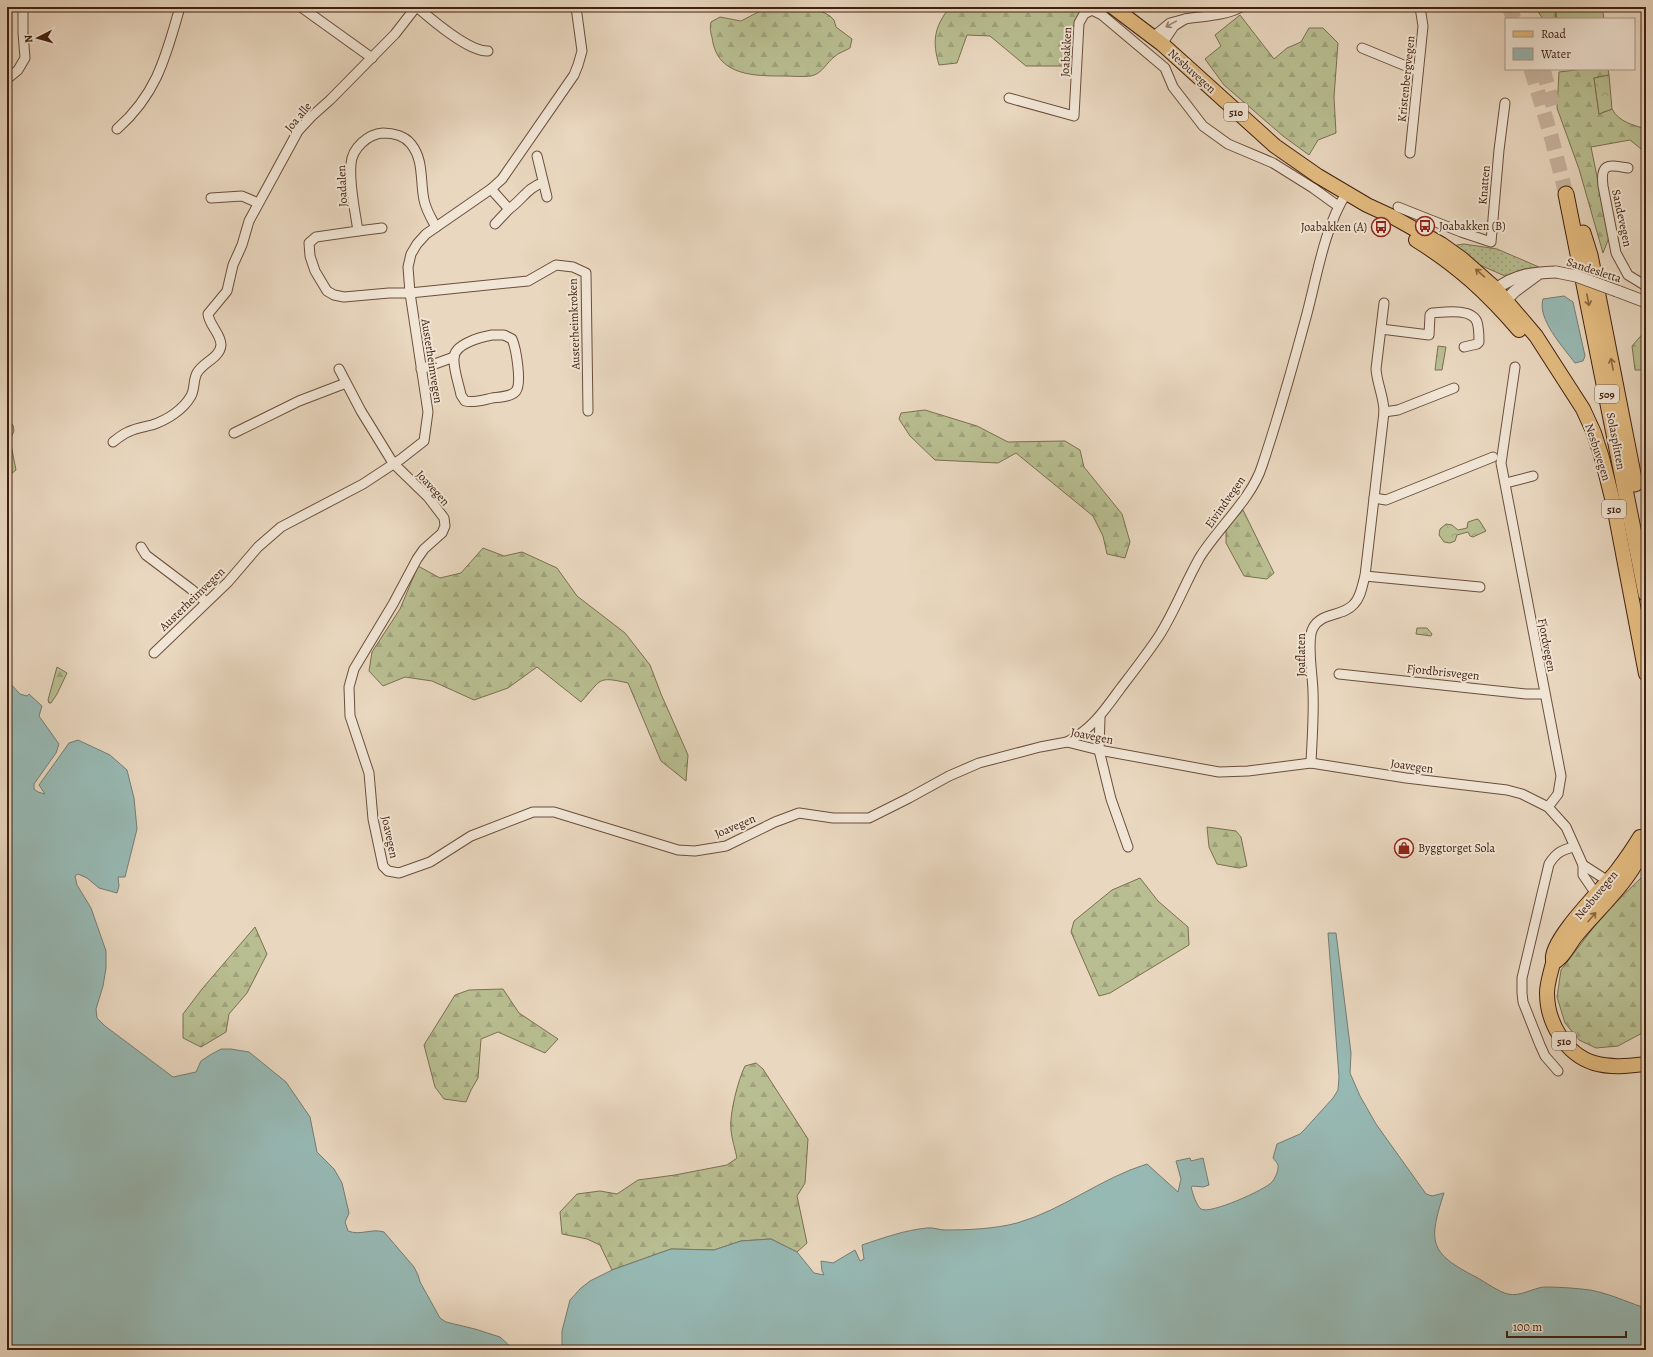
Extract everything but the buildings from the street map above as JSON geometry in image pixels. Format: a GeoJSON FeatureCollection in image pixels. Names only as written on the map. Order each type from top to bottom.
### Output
{"type":"FeatureCollection","features":[{"type":"Feature","properties":{"kind":"highway","name":"Solasplitten"},"geometry":{"type":"LineString","coordinates":[[1646,540],[1590,255],[1570,193],[1646,594]]}},
{"type":"Feature","properties":{"kind":"main road","name":"Nesbuvegen"},"geometry":{"type":"LineString","coordinates":[[1114,7],[1158,40],[1275,146],[1318,176],[1367,205],[1395,212],[1462,259],[1536,336],[1571,388],[1594,433],[1614,506],[1646,674]]}},
{"type":"Feature","properties":{"kind":"main road","name":"Nesbuvegen"},"geometry":{"type":"LineString","coordinates":[[1554,963],[1552,957],[1563,936],[1631,852],[1642,834],[1646,832]]}},
{"type":"Feature","properties":{"kind":"main road","name":"510"},"geometry":{"type":"LineString","coordinates":[[1643,1064],[1624,1067],[1593,1062],[1570,1048],[1561,1038],[1553,1024],[1548,1008],[1547,991],[1554,963],[1632,871],[1646,841]]}},
{"type":"Feature","properties":{"kind":"street"},"geometry":{"type":"LineString","coordinates":[[7,79],[18,70],[25,58],[23,7]]}},
{"type":"Feature","properties":{"kind":"street"},"geometry":{"type":"LineString","coordinates":[[117,129],[132,116],[148,92],[167,53],[180,7]]}},
{"type":"Feature","properties":{"kind":"street"},"geometry":{"type":"LineString","coordinates":[[301,7],[372,58]]}},
{"type":"Feature","properties":{"kind":"street","name":"Joa alle"},"geometry":{"type":"LineString","coordinates":[[113,442],[130,431],[160,422],[173,414],[191,397],[197,373],[219,350],[221,345],[220,338],[209,320],[208,314],[227,291],[233,265],[249,221],[258,203],[298,131],[312,116],[372,58],[395,34],[417,7],[452,34],[479,50],[488,51]]}},
{"type":"Feature","properties":{"kind":"street","name":"Austerheimvegen"},"geometry":{"type":"LineString","coordinates":[[154,653],[228,582],[258,548],[280,527],[363,484],[424,441],[428,412],[410,293],[408,267],[411,254],[417,244],[436,227],[491,189],[510,168],[574,75],[582,51],[576,7]]}},
{"type":"Feature","properties":{"kind":"street"},"geometry":{"type":"LineString","coordinates":[[1158,40],[1185,18],[1213,15],[1236,10],[1241,7]]}},
{"type":"Feature","properties":{"kind":"street","name":"Kristenbergvegen"},"geometry":{"type":"LineString","coordinates":[[1410,153],[1423,26],[1420,7]]}},
{"type":"Feature","properties":{"kind":"street","name":"Joabakken"},"geometry":{"type":"LineString","coordinates":[[1009,98],[1074,116],[1079,23],[1084,14],[1092,10],[1102,15],[1165,68],[1173,87],[1202,126],[1228,144],[1273,163],[1313,188],[1338,206]]}},
{"type":"Feature","properties":{"kind":"street"},"geometry":{"type":"LineString","coordinates":[[1362,48],[1418,71]]}},
{"type":"Feature","properties":{"kind":"street","name":"Knatten"},"geometry":{"type":"LineString","coordinates":[[1395,212],[1491,242],[1499,150],[1505,103]]}},
{"type":"Feature","properties":{"kind":"street","name":"Joadalen"},"geometry":{"type":"LineString","coordinates":[[358,231],[351,163],[355,150],[364,141],[371,136],[382,133],[402,137],[410,142],[414,148],[420,165],[425,204],[436,227]]}},
{"type":"Feature","properties":{"kind":"street"},"geometry":{"type":"LineString","coordinates":[[537,156],[546,197]]}},
{"type":"Feature","properties":{"kind":"street","name":"Sandevegen"},"geometry":{"type":"LineString","coordinates":[[1628,168],[1610,165],[1605,167],[1602,176],[1603,186],[1616,253],[1628,275],[1646,286]]}},
{"type":"Feature","properties":{"kind":"street"},"geometry":{"type":"LineString","coordinates":[[496,224],[533,186],[542,183]]}},
{"type":"Feature","properties":{"kind":"street"},"geometry":{"type":"LineString","coordinates":[[491,189],[509,209]]}},
{"type":"Feature","properties":{"kind":"street","name":"Eivindvegen"},"geometry":{"type":"LineString","coordinates":[[1067,742],[1082,734],[1100,717],[1159,635],[1200,557],[1245,499],[1261,469],[1305,321],[1326,240],[1338,206],[1347,192]]}},
{"type":"Feature","properties":{"kind":"street"},"geometry":{"type":"LineString","coordinates":[[211,198],[242,196],[258,203]]}},
{"type":"Feature","properties":{"kind":"street"},"geometry":{"type":"LineString","coordinates":[[382,228],[320,236],[312,239],[310,243],[310,256],[313,266],[327,291],[334,296],[410,293]]}},
{"type":"Feature","properties":{"kind":"street","name":"Austerheimkroken"},"geometry":{"type":"LineString","coordinates":[[410,293],[528,282],[556,265],[573,267],[586,273],[588,411]]}},
{"type":"Feature","properties":{"kind":"street","name":"Sandesletta"},"geometry":{"type":"LineString","coordinates":[[1499,297],[1514,290],[1538,274],[1556,272],[1576,276],[1646,302]]}},
{"type":"Feature","properties":{"kind":"street","name":"Joaflaten"},"geometry":{"type":"LineString","coordinates":[[1311,763],[1313,692],[1310,644],[1312,629],[1321,618],[1342,612],[1355,604],[1365,576],[1384,412],[1384,402],[1377,380],[1376,369],[1384,303]]}},
{"type":"Feature","properties":{"kind":"street"},"geometry":{"type":"LineString","coordinates":[[1381,329],[1429,335],[1430,315],[1432,313],[1466,313],[1474,317],[1477,323],[1479,342],[1477,344],[1464,347]]}},
{"type":"Feature","properties":{"kind":"street"},"geometry":{"type":"LineString","coordinates":[[504,335],[512,339],[516,355],[518,383],[516,390],[510,395],[480,401],[464,401],[461,395],[454,357],[456,350],[480,337],[504,335]]}},
{"type":"Feature","properties":{"kind":"street"},"geometry":{"type":"LineString","coordinates":[[421,369],[454,357]]}},
{"type":"Feature","properties":{"kind":"street","name":"Fjordvegen"},"geometry":{"type":"LineString","coordinates":[[1515,367],[1502,457],[1503,473],[1560,776],[1561,786],[1558,794],[1548,807]]}},
{"type":"Feature","properties":{"kind":"street","name":"Joavegen"},"geometry":{"type":"LineString","coordinates":[[339,369],[361,411],[393,463],[428,497],[444,518],[445,526],[442,533],[424,549],[417,559],[393,604],[354,669],[349,687],[350,716],[369,774],[374,825],[383,866],[388,871],[399,873],[430,862],[471,836],[533,812],[554,812],[678,850],[695,852],[726,846],[775,822],[799,813],[833,818],[869,818],[949,776],[979,763],[1028,750],[1067,742],[1099,750],[1219,772],[1248,771],[1311,763],[1406,778],[1507,790],[1522,794],[1548,807],[1566,827],[1583,865],[1583,875],[1596,894]]}},
{"type":"Feature","properties":{"kind":"street"},"geometry":{"type":"LineString","coordinates":[[234,433],[299,401],[346,383]]}},
{"type":"Feature","properties":{"kind":"street"},"geometry":{"type":"LineString","coordinates":[[1384,412],[1398,410],[1454,388]]}},
{"type":"Feature","properties":{"kind":"street"},"geometry":{"type":"LineString","coordinates":[[1374,498],[1386,500],[1493,457]]}},
{"type":"Feature","properties":{"kind":"street"},"geometry":{"type":"LineString","coordinates":[[1506,483],[1533,476]]}},
{"type":"Feature","properties":{"kind":"street"},"geometry":{"type":"LineString","coordinates":[[141,547],[146,555],[206,602]]}},
{"type":"Feature","properties":{"kind":"street"},"geometry":{"type":"LineString","coordinates":[[1365,576],[1480,587]]}},
{"type":"Feature","properties":{"kind":"street","name":"Fjordbrisvegen"},"geometry":{"type":"LineString","coordinates":[[1339,674],[1526,694],[1544,694]]}},
{"type":"Feature","properties":{"kind":"street"},"geometry":{"type":"LineString","coordinates":[[1100,717],[1099,750],[1111,799],[1128,847]]}},
{"type":"Feature","properties":{"kind":"street"},"geometry":{"type":"LineString","coordinates":[[1558,1071],[1546,1056],[1526,1012],[1523,1002],[1522,978],[1549,864],[1556,853],[1563,849],[1574,847]]}},
{"type":"Feature","properties":{"kind":"street"},"geometry":{"type":"LineString","coordinates":[[1583,865],[1608,881],[1611,897],[1596,894]]}},
{"type":"Feature","properties":{"kind":"green space"},"geometry":{"type":"Polygon","coordinates":[[[773,7],[814,7],[830,16],[834,20],[836,27],[852,39],[850,48],[831,59],[818,73],[811,76],[773,76],[751,74],[740,72],[723,62],[717,54],[713,43],[710,30],[711,22],[720,17],[741,21],[764,9],[773,7]]]}},
{"type":"Feature","properties":{"kind":"green space"},"geometry":{"type":"Polygon","coordinates":[[[950,7],[1083,7],[1073,28],[1072,66],[1026,66],[990,36],[967,35],[957,63],[939,65],[935,41],[936,34],[941,21],[950,7]]]}},
{"type":"Feature","properties":{"kind":"green space"},"geometry":{"type":"Polygon","coordinates":[[[1535,7],[1555,7],[1556,18],[1542,18],[1535,7]]]}},
{"type":"Feature","properties":{"kind":"green space"},"geometry":{"type":"Polygon","coordinates":[[[1555,7],[1602,7],[1604,18],[1557,18],[1555,7]]]}},
{"type":"Feature","properties":{"kind":"green space"},"geometry":{"type":"Polygon","coordinates":[[[1240,15],[1274,59],[1287,48],[1301,42],[1309,28],[1323,28],[1338,43],[1334,97],[1336,133],[1318,140],[1309,155],[1283,136],[1224,85],[1205,59],[1221,46],[1215,35],[1240,15]]]}},
{"type":"Feature","properties":{"kind":"green space"},"geometry":{"type":"Polygon","coordinates":[[[1576,70],[1608,70],[1609,75],[1594,78],[1599,114],[1612,109],[1622,120],[1646,129],[1646,153],[1630,140],[1591,147],[1610,235],[1603,253],[1579,169],[1557,108],[1559,72],[1576,70]]]}},
{"type":"Feature","properties":{"kind":"green space"},"geometry":{"type":"Polygon","coordinates":[[[1609,75],[1612,109],[1599,114],[1594,78],[1609,75]]]}},
{"type":"Feature","properties":{"kind":"green space"},"geometry":{"type":"Polygon","coordinates":[[[1464,244],[1497,249],[1539,267],[1524,269],[1505,276],[1473,262],[1453,248],[1457,245],[1464,244]]]}},
{"type":"Feature","properties":{"kind":"green space"},"geometry":{"type":"Polygon","coordinates":[[[1646,330],[1646,370],[1635,370],[1632,346],[1646,330]]]}},
{"type":"Feature","properties":{"kind":"green space"},"geometry":{"type":"Polygon","coordinates":[[[1438,346],[1446,347],[1442,370],[1435,370],[1438,346]]]}},
{"type":"Feature","properties":{"kind":"green space"},"geometry":{"type":"Polygon","coordinates":[[[925,410],[977,426],[1008,442],[1065,441],[1080,450],[1084,467],[1122,514],[1130,542],[1125,558],[1107,554],[1103,536],[1093,516],[1016,453],[998,463],[935,460],[910,436],[899,419],[901,413],[925,410]]]}},
{"type":"Feature","properties":{"kind":"green space"},"geometry":{"type":"Polygon","coordinates":[[[7,420],[13,425],[14,431],[10,440],[16,470],[7,477],[7,420]]]}},
{"type":"Feature","properties":{"kind":"green space"},"geometry":{"type":"Polygon","coordinates":[[[1243,510],[1274,573],[1267,579],[1244,576],[1226,543],[1226,529],[1243,510]]]}},
{"type":"Feature","properties":{"kind":"green space"},"geometry":{"type":"Polygon","coordinates":[[[1477,519],[1486,531],[1473,537],[1470,536],[1468,532],[1457,535],[1455,541],[1450,543],[1444,542],[1439,535],[1440,529],[1446,524],[1452,525],[1458,530],[1467,528],[1468,522],[1477,519]]]}},
{"type":"Feature","properties":{"kind":"green space"},"geometry":{"type":"Polygon","coordinates":[[[483,548],[504,556],[522,552],[557,568],[577,596],[625,633],[650,665],[688,755],[686,781],[661,761],[628,683],[611,680],[601,681],[581,702],[537,667],[508,688],[474,700],[432,681],[405,677],[383,686],[369,671],[372,652],[400,609],[418,566],[440,578],[461,573],[483,548]]]}},
{"type":"Feature","properties":{"kind":"green space"},"geometry":{"type":"Polygon","coordinates":[[[1417,628],[1427,628],[1432,634],[1431,636],[1416,634],[1417,628]]]}},
{"type":"Feature","properties":{"kind":"green space"},"geometry":{"type":"Polygon","coordinates":[[[57,667],[67,673],[57,694],[51,703],[49,703],[48,700],[57,667]]]}},
{"type":"Feature","properties":{"kind":"green space"},"geometry":{"type":"Polygon","coordinates":[[[1207,827],[1236,831],[1241,837],[1247,866],[1239,868],[1217,864],[1209,847],[1207,827]]]}},
{"type":"Feature","properties":{"kind":"green space"},"geometry":{"type":"Polygon","coordinates":[[[1646,873],[1646,1031],[1618,1046],[1596,1048],[1579,1040],[1565,1023],[1557,997],[1561,970],[1603,915],[1646,873]]]}},
{"type":"Feature","properties":{"kind":"green space"},"geometry":{"type":"Polygon","coordinates":[[[1140,878],[1158,901],[1188,927],[1189,945],[1110,993],[1099,996],[1071,932],[1074,921],[1112,890],[1140,878]]]}},
{"type":"Feature","properties":{"kind":"green space"},"geometry":{"type":"Polygon","coordinates":[[[255,927],[267,954],[247,993],[229,1014],[226,1032],[201,1047],[183,1038],[183,1014],[202,989],[255,927]]]}},
{"type":"Feature","properties":{"kind":"green space"},"geometry":{"type":"Polygon","coordinates":[[[503,989],[519,1013],[558,1039],[545,1053],[498,1032],[481,1039],[478,1078],[466,1102],[444,1099],[435,1087],[424,1045],[455,995],[469,990],[503,989]]]}},
{"type":"Feature","properties":{"kind":"green space"},"geometry":{"type":"Polygon","coordinates":[[[756,1063],[763,1069],[808,1139],[805,1183],[797,1196],[807,1243],[797,1252],[771,1239],[741,1241],[714,1250],[671,1249],[612,1270],[600,1245],[587,1239],[562,1234],[560,1212],[577,1194],[600,1191],[617,1194],[638,1180],[675,1175],[727,1165],[737,1158],[731,1130],[731,1116],[742,1072],[745,1066],[756,1063]]]}},
{"type":"Feature","properties":{"kind":"water"},"geometry":{"type":"Polygon","coordinates":[[[1564,296],[1573,302],[1585,356],[1583,361],[1575,363],[1547,324],[1542,307],[1543,299],[1564,296]]]}},
{"type":"Feature","properties":{"kind":"water"},"geometry":{"type":"Polygon","coordinates":[[[7,680],[20,694],[27,696],[29,694],[42,706],[39,716],[59,744],[56,753],[34,784],[34,789],[38,792],[45,794],[39,785],[69,743],[78,740],[110,755],[127,770],[134,798],[137,829],[125,877],[118,877],[119,886],[117,893],[99,888],[87,878],[78,874],[75,876],[77,885],[91,908],[106,951],[106,968],[103,986],[96,1009],[97,1018],[105,1026],[173,1077],[196,1072],[201,1061],[221,1049],[249,1052],[286,1082],[310,1117],[317,1152],[334,1169],[342,1183],[349,1213],[345,1222],[348,1231],[357,1233],[375,1231],[384,1232],[414,1267],[420,1282],[440,1318],[446,1322],[500,1337],[514,1350],[7,1350],[7,680]]]}},
{"type":"Feature","properties":{"kind":"water"},"geometry":{"type":"Polygon","coordinates":[[[1328,933],[1336,933],[1351,1053],[1350,1073],[1360,1096],[1376,1124],[1426,1194],[1432,1196],[1444,1193],[1436,1223],[1435,1235],[1436,1244],[1441,1253],[1460,1269],[1504,1293],[1513,1295],[1544,1287],[1561,1287],[1603,1293],[1642,1307],[1646,1310],[1646,1350],[559,1350],[562,1345],[562,1331],[570,1300],[581,1288],[590,1281],[612,1270],[671,1249],[714,1250],[741,1241],[771,1239],[797,1252],[814,1273],[824,1275],[821,1261],[833,1263],[855,1250],[860,1261],[864,1259],[862,1245],[919,1229],[929,1228],[945,1230],[990,1228],[1017,1223],[1050,1210],[1114,1177],[1147,1164],[1178,1192],[1181,1179],[1176,1161],[1190,1158],[1191,1161],[1203,1158],[1209,1185],[1203,1187],[1191,1187],[1199,1207],[1206,1210],[1237,1201],[1267,1186],[1275,1178],[1278,1170],[1278,1165],[1273,1158],[1277,1144],[1300,1134],[1333,1098],[1338,1090],[1339,1077],[1328,933]]]}},
{"type":"Feature","properties":{"kind":"tunnel"},"geometry":{"type":"LineString","coordinates":[[1509,7],[1514,18]]}},
{"type":"Feature","properties":{"kind":"tunnel"},"geometry":{"type":"LineString","coordinates":[[1531,70],[1566,194]]}},
{"type":"Feature","properties":{"kind":"tunnel"},"geometry":{"type":"LineString","coordinates":[[1543,70],[1555,113]]}},
{"type":"Feature","properties":{"kind":"place","name":"Joabakken (B)"},"geometry":{"type":"Point","coordinates":[1425,226]}},
{"type":"Feature","properties":{"kind":"place","name":"Joabakken (A)"},"geometry":{"type":"Point","coordinates":[1381,227]}},
{"type":"Feature","properties":{"kind":"place","name":"Byggtorget Sola"},"geometry":{"type":"Point","coordinates":[1404,848]}}]}
